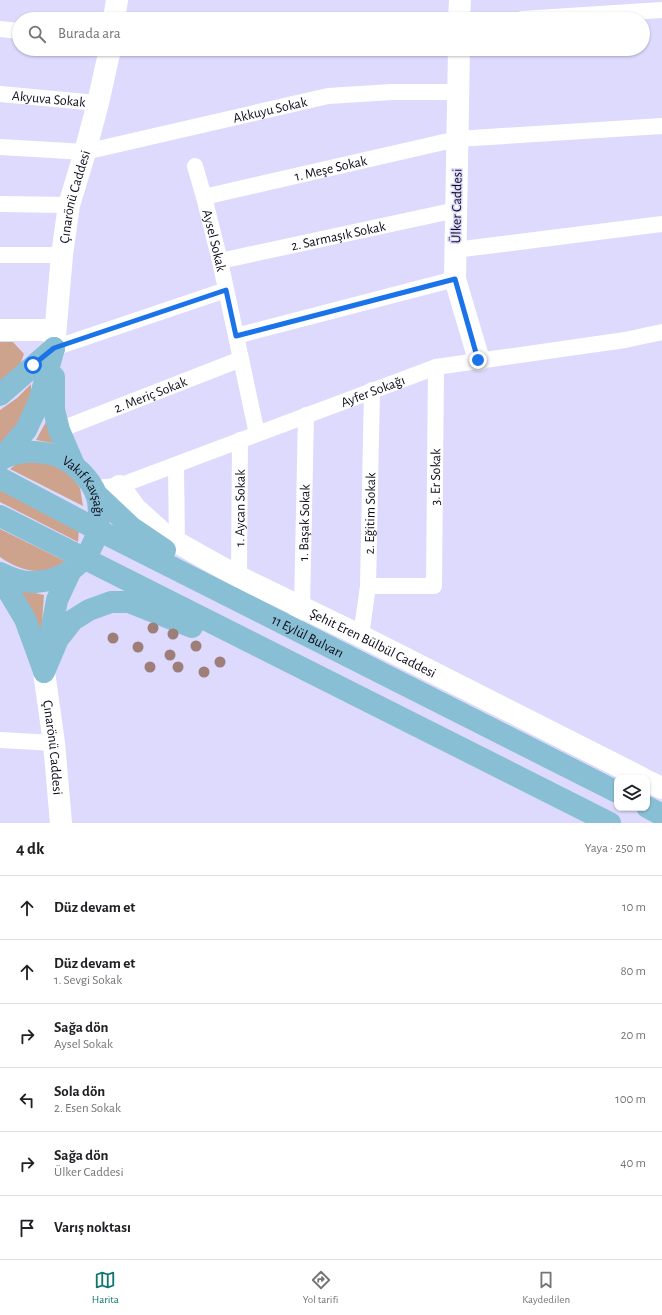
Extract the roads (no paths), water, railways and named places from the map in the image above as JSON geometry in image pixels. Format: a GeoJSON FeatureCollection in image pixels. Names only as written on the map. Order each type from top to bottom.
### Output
{"type":"FeatureCollection","features":[{"type":"Feature","properties":{"kind":"main road"},"geometry":{"type":"LineString","coordinates":[[115,12],[117,0]]}},
{"type":"Feature","properties":{"kind":"main road"},"geometry":{"type":"LineString","coordinates":[[459,12],[460,0]]}},
{"type":"Feature","properties":{"kind":"main road","name":"Çınarönü Caddesi"},"geometry":{"type":"LineString","coordinates":[[55,339],[62,255],[69,205],[98,103],[108,56]]}},
{"type":"Feature","properties":{"kind":"main road","name":"Ülker Caddesi"},"geometry":{"type":"LineString","coordinates":[[459,56],[455,279],[478,360]]}},
{"type":"Feature","properties":{"kind":"main road"},"geometry":{"type":"LineString","coordinates":[[0,330],[55,339]]}},
{"type":"Feature","properties":{"kind":"main road"},"geometry":{"type":"LineString","coordinates":[[0,394],[55,339]]}},
{"type":"Feature","properties":{"kind":"main road"},"geometry":{"type":"LineString","coordinates":[[55,339],[54,410],[59,430],[74,465]]}},
{"type":"Feature","properties":{"kind":"main road"},"geometry":{"type":"LineString","coordinates":[[0,466],[26,430],[39,402],[55,339]]}},
{"type":"Feature","properties":{"kind":"main road","name":"Vakıf Kavşağı"},"geometry":{"type":"LineString","coordinates":[[0,466],[20,452],[39,451],[58,455],[74,465],[86,477],[94,491],[99,510],[98,530],[93,545],[78,564],[57,600],[44,672]]}},
{"type":"Feature","properties":{"kind":"main road","name":"11 Eylül Bulvarı"},"geometry":{"type":"LineString","coordinates":[[0,466],[98,530],[614,790]]}},
{"type":"Feature","properties":{"kind":"main road","name":"Şehit Eren Bülbül Caddesi"},"geometry":{"type":"LineString","coordinates":[[119,486],[136,509],[166,536],[239,577],[361,636],[636,775]]}},
{"type":"Feature","properties":{"kind":"main road"},"geometry":{"type":"LineString","coordinates":[[94,491],[131,527],[239,600]]}},
{"type":"Feature","properties":{"kind":"main road"},"geometry":{"type":"LineString","coordinates":[[0,516],[78,564],[331,682],[610,823]]}},
{"type":"Feature","properties":{"kind":"main road"},"geometry":{"type":"LineString","coordinates":[[0,572],[14,579],[34,582],[53,579],[78,564]]}},
{"type":"Feature","properties":{"kind":"main road"},"geometry":{"type":"LineString","coordinates":[[3,588],[25,619],[44,672]]}},
{"type":"Feature","properties":{"kind":"main road"},"geometry":{"type":"LineString","coordinates":[[44,672],[58,638],[73,620],[89,610],[111,602],[129,602],[331,682]]}},
{"type":"Feature","properties":{"kind":"main road","name":"Çınarönü Caddesi"},"geometry":{"type":"LineString","coordinates":[[44,672],[54,743],[61,823]]}},
{"type":"Feature","properties":{"kind":"main road"},"geometry":{"type":"LineString","coordinates":[[650,782],[662,788]]}},
{"type":"Feature","properties":{"kind":"main road"},"geometry":{"type":"LineString","coordinates":[[650,809],[662,815]]}},
{"type":"Feature","properties":{"kind":"street"},"geometry":{"type":"LineString","coordinates":[[631,12],[662,10]]}},
{"type":"Feature","properties":{"kind":"street"},"geometry":{"type":"LineString","coordinates":[[0,29],[12,30]]}},
{"type":"Feature","properties":{"kind":"street","name":"Akkuyu Sokak"},"geometry":{"type":"LineString","coordinates":[[0,147],[85,152],[328,96],[392,92],[458,92]]}},
{"type":"Feature","properties":{"kind":"street","name":"Akyuva Sokak"},"geometry":{"type":"LineString","coordinates":[[0,94],[98,103]]}},
{"type":"Feature","properties":{"kind":"street","name":"1. Meşe Sokak"},"geometry":{"type":"LineString","coordinates":[[204,197],[457,139],[662,126]]}},
{"type":"Feature","properties":{"kind":"street","name":"Aysel Sokak"},"geometry":{"type":"LineString","coordinates":[[194,166],[204,197],[220,261],[256,434]]}},
{"type":"Feature","properties":{"kind":"street"},"geometry":{"type":"LineString","coordinates":[[0,204],[69,205]]}},
{"type":"Feature","properties":{"kind":"street","name":"2. Sarmaşık Sokak"},"geometry":{"type":"LineString","coordinates":[[220,261],[456,210]]}},
{"type":"Feature","properties":{"kind":"street"},"geometry":{"type":"LineString","coordinates":[[455,250],[662,224]]}},
{"type":"Feature","properties":{"kind":"street"},"geometry":{"type":"LineString","coordinates":[[0,255],[62,255]]}},
{"type":"Feature","properties":{"kind":"street"},"geometry":{"type":"LineString","coordinates":[[236,336],[455,279]]}},
{"type":"Feature","properties":{"kind":"street"},"geometry":{"type":"LineString","coordinates":[[55,339],[226,290]]}},
{"type":"Feature","properties":{"kind":"street","name":"Ayfer Sokağı"},"geometry":{"type":"LineString","coordinates":[[94,491],[119,486],[176,466],[240,440],[436,367],[625,340],[662,332]]}},
{"type":"Feature","properties":{"kind":"street","name":"2. Meriç Sokak"},"geometry":{"type":"LineString","coordinates":[[59,430],[241,359]]}},
{"type":"Feature","properties":{"kind":"street","name":"3. Er Sokak"},"geometry":{"type":"LineString","coordinates":[[368,586],[434,586],[436,367]]}},
{"type":"Feature","properties":{"kind":"street","name":"2. Eğitim Sokak"},"geometry":{"type":"LineString","coordinates":[[361,636],[368,586],[372,390]]}},
{"type":"Feature","properties":{"kind":"street","name":"1. Başak Sokak"},"geometry":{"type":"LineString","coordinates":[[302,608],[306,415]]}},
{"type":"Feature","properties":{"kind":"street","name":"1. Aycan Sokak"},"geometry":{"type":"LineString","coordinates":[[239,577],[240,440]]}},
{"type":"Feature","properties":{"kind":"street"},"geometry":{"type":"LineString","coordinates":[[176,466],[177,542]]}},
{"type":"Feature","properties":{"kind":"street"},"geometry":{"type":"LineString","coordinates":[[289,626],[302,608]]}},
{"type":"Feature","properties":{"kind":"street"},"geometry":{"type":"LineString","coordinates":[[0,740],[54,743]]}}]}
